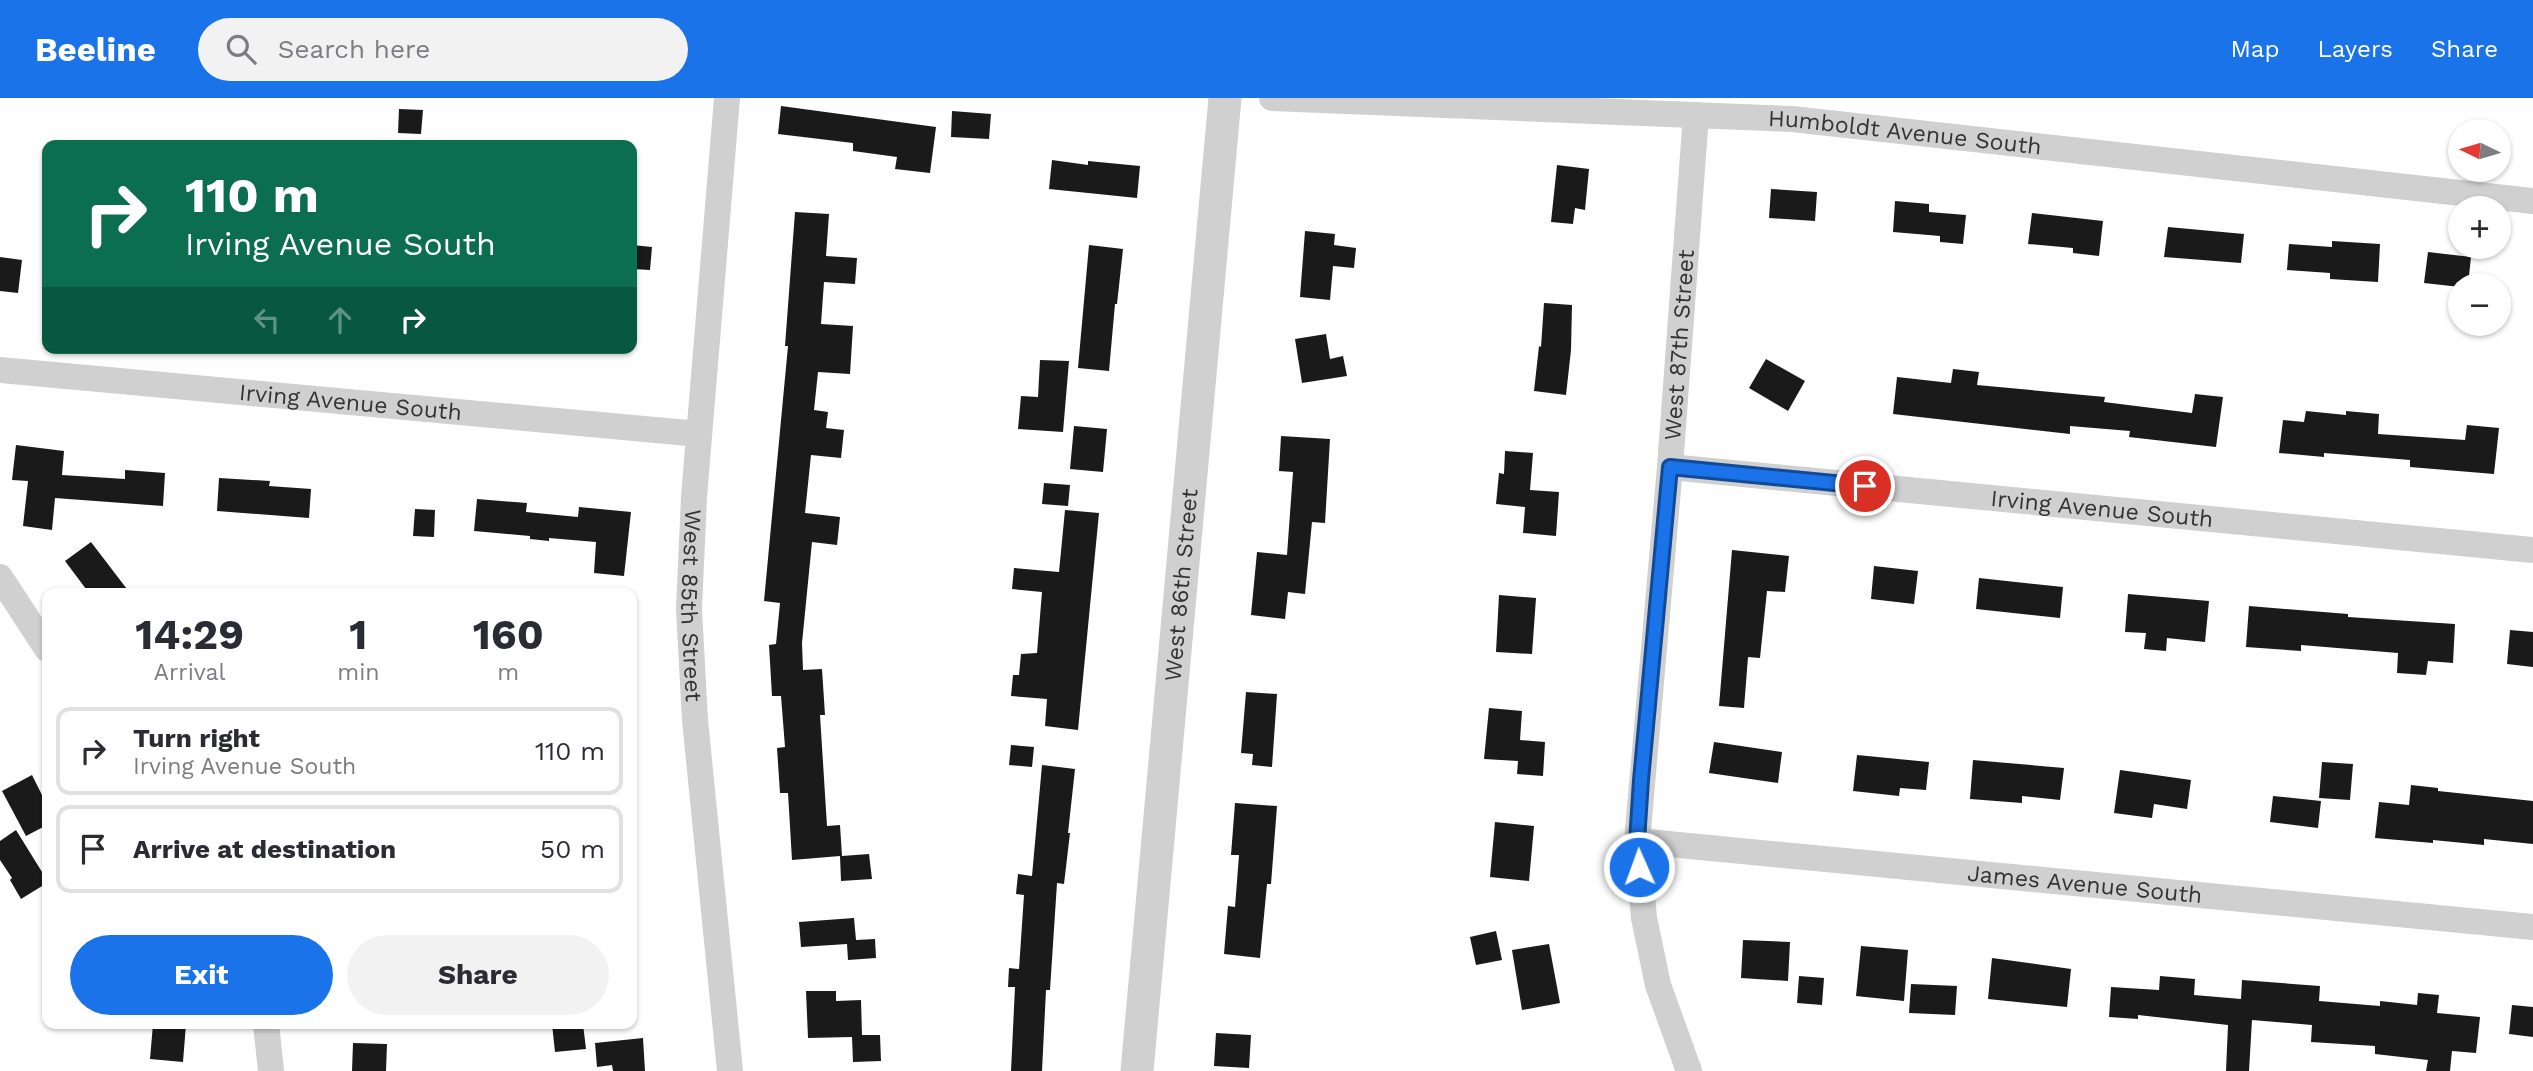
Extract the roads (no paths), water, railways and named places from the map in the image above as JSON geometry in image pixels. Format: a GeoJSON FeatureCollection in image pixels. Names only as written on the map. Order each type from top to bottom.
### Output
{"type":"FeatureCollection","features":[{"type":"Feature","properties":{"kind":"street","name":"West 85th Street"},"geometry":{"type":"LineString","coordinates":[[727,98],[699,434],[689,609],[695,720],[730,1071]]}},
{"type":"Feature","properties":{"kind":"street","name":"West 86th Street"},"geometry":{"type":"LineString","coordinates":[[1137,1071],[1225,98]]}},
{"type":"Feature","properties":{"kind":"street","name":"Humboldt Avenue South"},"geometry":{"type":"LineString","coordinates":[[1272,98],[1792,119],[2533,201]]}},
{"type":"Feature","properties":{"kind":"street","name":"West 87th Street"},"geometry":{"type":"LineString","coordinates":[[1689,1071],[1658,985],[1644,918],[1637,841],[1670,467],[1696,115]]}},
{"type":"Feature","properties":{"kind":"street","name":"Irving Avenue South"},"geometry":{"type":"LineString","coordinates":[[0,370],[699,434]]}},
{"type":"Feature","properties":{"kind":"street","name":"Irving Avenue South"},"geometry":{"type":"LineString","coordinates":[[1670,467],[2533,550]]}},
{"type":"Feature","properties":{"kind":"street"},"geometry":{"type":"LineString","coordinates":[[0,577],[42,641]]}},
{"type":"Feature","properties":{"kind":"street","name":"James Avenue South"},"geometry":{"type":"LineString","coordinates":[[1637,841],[2533,927]]}},
{"type":"Feature","properties":{"kind":"street"},"geometry":{"type":"LineString","coordinates":[[267,1029],[271,1071]]}}]}
